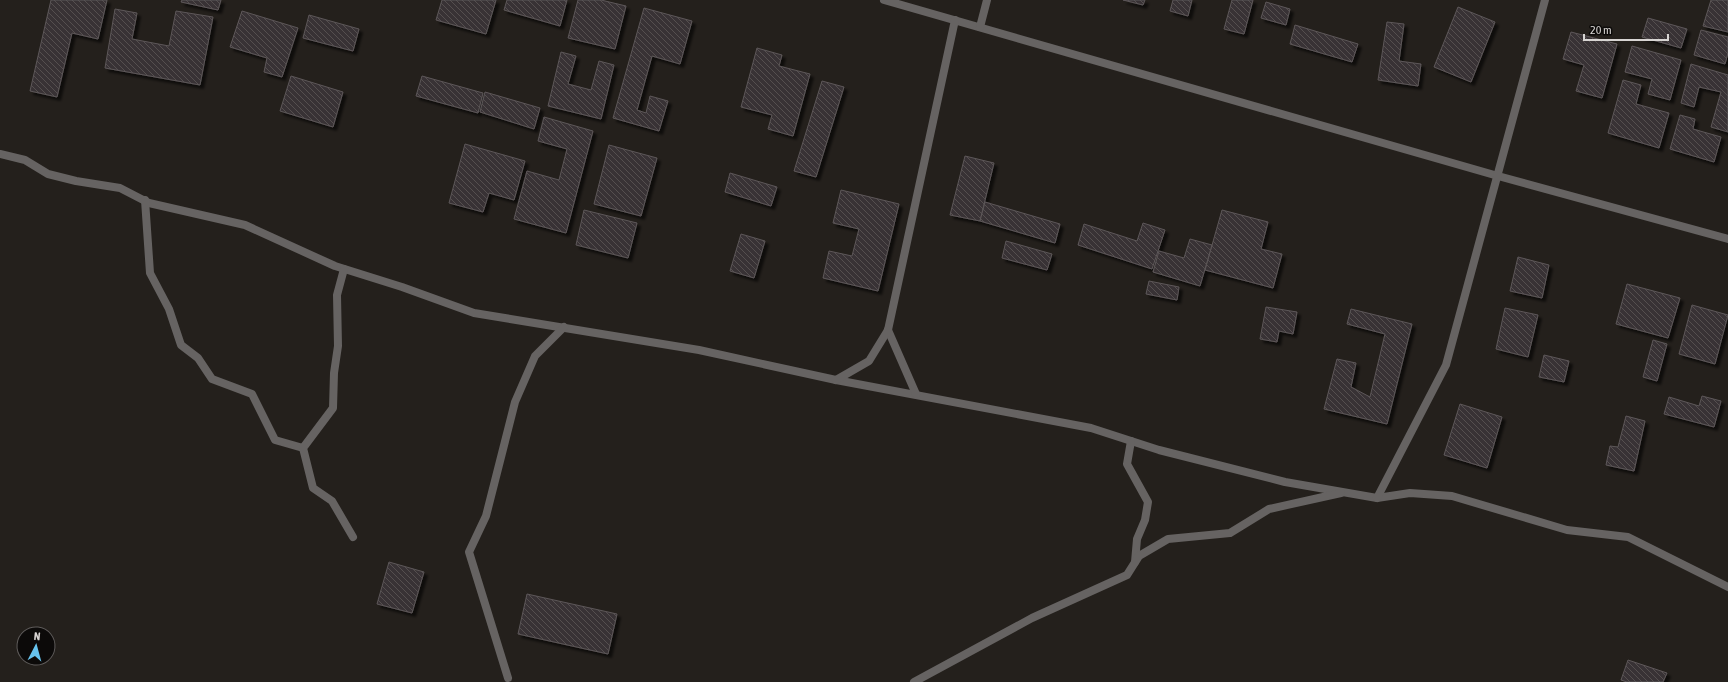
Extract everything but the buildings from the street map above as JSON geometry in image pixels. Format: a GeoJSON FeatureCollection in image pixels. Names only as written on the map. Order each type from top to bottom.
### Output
{"type":"FeatureCollection","features":[{"type":"Feature","properties":{"kind":"street"},"geometry":{"type":"LineString","coordinates":[[884,0],[1498,176],[1728,239]]}},
{"type":"Feature","properties":{"kind":"street"},"geometry":{"type":"LineString","coordinates":[[980,27],[986,0]]}},
{"type":"Feature","properties":{"kind":"street"},"geometry":{"type":"LineString","coordinates":[[1377,498],[1446,365],[1546,0]]}},
{"type":"Feature","properties":{"kind":"street"},"geometry":{"type":"LineString","coordinates":[[836,380],[869,361],[888,330],[955,20]]}},
{"type":"Feature","properties":{"kind":"street"},"geometry":{"type":"LineString","coordinates":[[0,154],[25,160],[48,174],[76,181],[120,188],[149,203],[245,225],[344,269],[402,287],[474,313],[699,350],[836,380],[1091,428],[1159,450],[1285,482],[1377,498],[1410,493],[1452,496],[1567,530],[1628,536],[1728,587]]}},
{"type":"Feature","properties":{"kind":"street"},"geometry":{"type":"LineString","coordinates":[[145,200],[150,273],[169,310],[181,345],[198,358],[212,379],[252,394],[275,440],[304,448]]}},
{"type":"Feature","properties":{"kind":"street"},"geometry":{"type":"LineString","coordinates":[[344,269],[337,295],[338,346],[334,373],[333,408],[304,448],[313,488],[332,501],[353,537]]}},
{"type":"Feature","properties":{"kind":"street"},"geometry":{"type":"LineString","coordinates":[[508,678],[469,552],[486,516],[515,402],[535,356],[564,327]]}},
{"type":"Feature","properties":{"kind":"street"},"geometry":{"type":"LineString","coordinates":[[888,330],[916,394]]}},
{"type":"Feature","properties":{"kind":"street"},"geometry":{"type":"LineString","coordinates":[[1131,441],[1127,464],[1148,502],[1145,520],[1137,539],[1135,563]]}},
{"type":"Feature","properties":{"kind":"street"},"geometry":{"type":"LineString","coordinates":[[914,682],[1032,618],[1127,575],[1139,556],[1168,539],[1230,533],[1269,509],[1346,492]]}}]}
